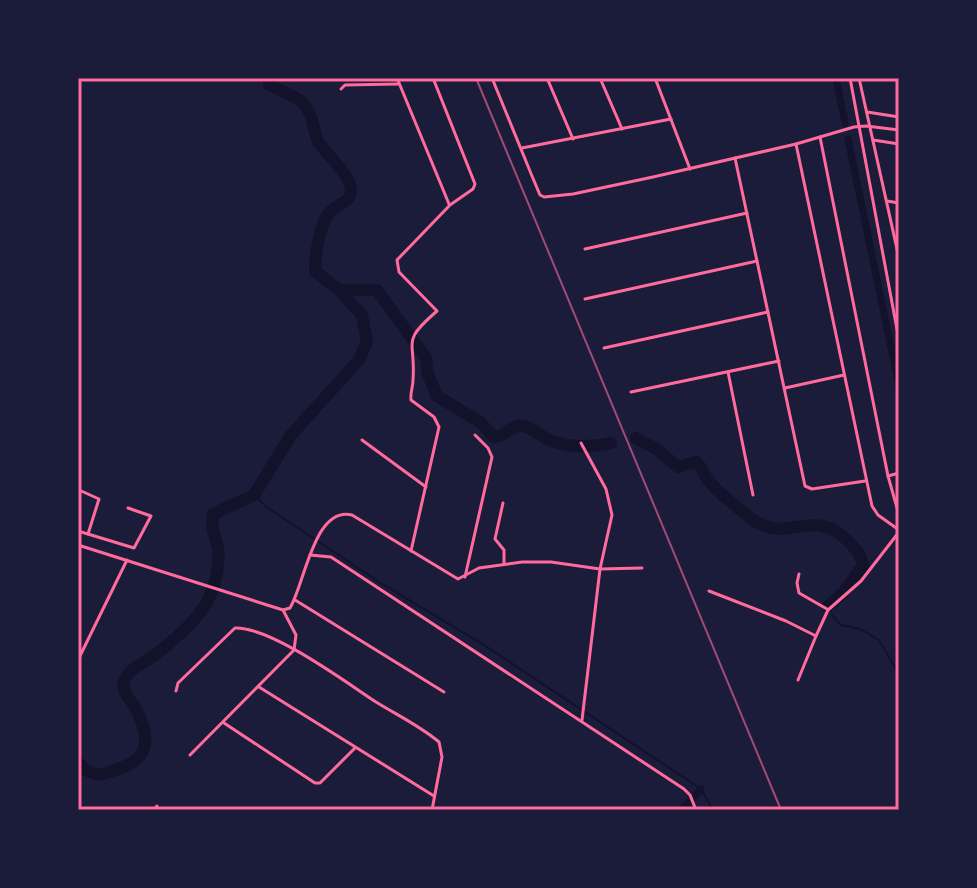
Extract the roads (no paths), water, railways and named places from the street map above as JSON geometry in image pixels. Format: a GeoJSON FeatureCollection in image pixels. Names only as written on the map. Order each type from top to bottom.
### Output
{"type":"FeatureCollection","features":[{"type":"Feature","properties":{"kind":"street"},"geometry":{"type":"LineString","coordinates":[[397,78],[450,205]]}},
{"type":"Feature","properties":{"kind":"street"},"geometry":{"type":"LineString","coordinates":[[411,551],[439,427],[434,417],[411,400],[411,338],[418,327],[437,311],[399,272],[397,260],[450,205],[473,189],[475,179],[433,78]]}},
{"type":"Feature","properties":{"kind":"street"},"geometry":{"type":"LineString","coordinates":[[492,78],[540,195],[544,197],[573,194],[690,169],[860,127],[899,130]]}},
{"type":"Feature","properties":{"kind":"street"},"geometry":{"type":"LineString","coordinates":[[547,78],[573,139]]}},
{"type":"Feature","properties":{"kind":"street"},"geometry":{"type":"LineString","coordinates":[[600,78],[622,129]]}},
{"type":"Feature","properties":{"kind":"street"},"geometry":{"type":"LineString","coordinates":[[655,78],[690,169]]}},
{"type":"Feature","properties":{"kind":"street"},"geometry":{"type":"LineString","coordinates":[[850,78],[899,340]]}},
{"type":"Feature","properties":{"kind":"street"},"geometry":{"type":"LineString","coordinates":[[859,78],[899,258]]}},
{"type":"Feature","properties":{"kind":"street"},"geometry":{"type":"LineString","coordinates":[[341,89],[345,85],[400,84]]}},
{"type":"Feature","properties":{"kind":"street"},"geometry":{"type":"LineString","coordinates":[[866,112],[899,117]]}},
{"type":"Feature","properties":{"kind":"street"},"geometry":{"type":"LineString","coordinates":[[522,148],[671,119]]}},
{"type":"Feature","properties":{"kind":"street"},"geometry":{"type":"LineString","coordinates":[[820,137],[888,476],[899,515]]}},
{"type":"Feature","properties":{"kind":"street"},"geometry":{"type":"LineString","coordinates":[[873,140],[899,144]]}},
{"type":"Feature","properties":{"kind":"street"},"geometry":{"type":"LineString","coordinates":[[796,144],[865,481],[875,511],[899,531],[861,581],[828,610],[798,680]]}},
{"type":"Feature","properties":{"kind":"street"},"geometry":{"type":"LineString","coordinates":[[735,158],[805,486],[812,489],[865,481]]}},
{"type":"Feature","properties":{"kind":"street"},"geometry":{"type":"LineString","coordinates":[[887,201],[899,203]]}},
{"type":"Feature","properties":{"kind":"street"},"geometry":{"type":"LineString","coordinates":[[585,249],[747,213]]}},
{"type":"Feature","properties":{"kind":"street"},"geometry":{"type":"LineString","coordinates":[[585,299],[758,261]]}},
{"type":"Feature","properties":{"kind":"street"},"geometry":{"type":"LineString","coordinates":[[604,348],[769,312]]}},
{"type":"Feature","properties":{"kind":"street"},"geometry":{"type":"LineString","coordinates":[[631,392],[779,361]]}},
{"type":"Feature","properties":{"kind":"street"},"geometry":{"type":"LineString","coordinates":[[728,372],[753,495]]}},
{"type":"Feature","properties":{"kind":"street"},"geometry":{"type":"LineString","coordinates":[[785,388],[845,375]]}},
{"type":"Feature","properties":{"kind":"street"},"geometry":{"type":"LineString","coordinates":[[465,577],[492,457],[475,435]]}},
{"type":"Feature","properties":{"kind":"street"},"geometry":{"type":"LineString","coordinates":[[362,440],[426,487]]}},
{"type":"Feature","properties":{"kind":"street"},"geometry":{"type":"LineString","coordinates":[[581,443],[606,489],[612,515],[600,569],[582,719]]}},
{"type":"Feature","properties":{"kind":"street"},"geometry":{"type":"LineString","coordinates":[[888,476],[899,473]]}},
{"type":"Feature","properties":{"kind":"street"},"geometry":{"type":"LineString","coordinates":[[79,490],[99,499],[88,534]]}},
{"type":"Feature","properties":{"kind":"street"},"geometry":{"type":"LineString","coordinates":[[503,503],[495,539],[504,550],[504,564]]}},
{"type":"Feature","properties":{"kind":"street"},"geometry":{"type":"LineString","coordinates":[[78,531],[136,547],[151,516],[128,508]]}},
{"type":"Feature","properties":{"kind":"street"},"geometry":{"type":"LineString","coordinates":[[78,545],[283,610],[290,608],[295,600],[313,548],[335,515],[349,514],[455,578],[461,579],[479,568],[504,564],[551,562],[600,569],[642,568]]}},
{"type":"Feature","properties":{"kind":"street"},"geometry":{"type":"LineString","coordinates":[[310,555],[331,557],[582,719],[684,789],[696,810]]}},
{"type":"Feature","properties":{"kind":"street"},"geometry":{"type":"LineString","coordinates":[[78,660],[127,560]]}},
{"type":"Feature","properties":{"kind":"street"},"geometry":{"type":"LineString","coordinates":[[799,574],[799,593],[828,610]]}},
{"type":"Feature","properties":{"kind":"street"},"geometry":{"type":"LineString","coordinates":[[709,591],[816,636]]}},
{"type":"Feature","properties":{"kind":"street"},"geometry":{"type":"LineString","coordinates":[[295,600],[444,692]]}},
{"type":"Feature","properties":{"kind":"street"},"geometry":{"type":"LineString","coordinates":[[190,755],[294,650],[296,635],[283,610]]}},
{"type":"Feature","properties":{"kind":"street"},"geometry":{"type":"LineString","coordinates":[[176,691],[178,683],[235,628],[245,628],[294,650],[439,742],[442,757],[432,810]]}},
{"type":"Feature","properties":{"kind":"street"},"geometry":{"type":"LineString","coordinates":[[259,687],[434,796]]}},
{"type":"Feature","properties":{"kind":"street"},"geometry":{"type":"LineString","coordinates":[[224,723],[315,783],[320,783],[356,747]]}},
{"type":"Feature","properties":{"kind":"street"},"geometry":{"type":"LineString","coordinates":[[126,810],[137,810]]}},
{"type":"Feature","properties":{"kind":"waterway"},"geometry":{"type":"LineString","coordinates":[[78,762],[85,770],[98,775],[125,767],[141,754],[145,736],[136,709],[125,693],[124,682],[133,670],[186,628],[210,596],[218,561],[212,528],[213,514],[254,495],[291,435],[359,360],[367,341],[362,315],[339,290],[315,271],[323,225],[330,212],[349,198],[350,183],[318,141],[306,107],[294,97],[269,85],[270,78]]}},
{"type":"Feature","properties":{"kind":"waterway"},"geometry":{"type":"LineString","coordinates":[[836,78],[845,123]]}},
{"type":"Feature","properties":{"kind":"waterway"},"geometry":{"type":"LineString","coordinates":[[848,139],[899,386]]}},
{"type":"Feature","properties":{"kind":"waterway"},"geometry":{"type":"LineString","coordinates":[[339,290],[377,290],[426,358],[428,374],[437,396],[480,422],[494,437],[523,426],[548,440],[566,445],[611,443]]}},
{"type":"Feature","properties":{"kind":"waterway"},"geometry":{"type":"LineString","coordinates":[[636,438],[658,450],[678,467],[696,462],[715,488],[758,523],[781,529],[823,526],[846,539],[857,551],[863,565],[844,592],[828,606]]}},
{"type":"Feature","properties":{"kind":"waterway"},"geometry":{"type":"LineString","coordinates":[[254,495],[268,508],[379,582],[484,645],[701,789],[713,810]]}},
{"type":"Feature","properties":{"kind":"waterway"},"geometry":{"type":"LineString","coordinates":[[832,615],[841,625],[860,629],[879,640],[899,674]]}},
{"type":"Feature","properties":{"kind":"waterway"},"geometry":{"type":"LineString","coordinates":[[693,798],[701,789]]}},
{"type":"Feature","properties":{"kind":"waterway"},"geometry":{"type":"LineString","coordinates":[[686,810],[684,807],[688,803]]}},
{"type":"Feature","properties":{"kind":"railway"},"geometry":{"type":"LineString","coordinates":[[476,78],[781,810]]}}]}
